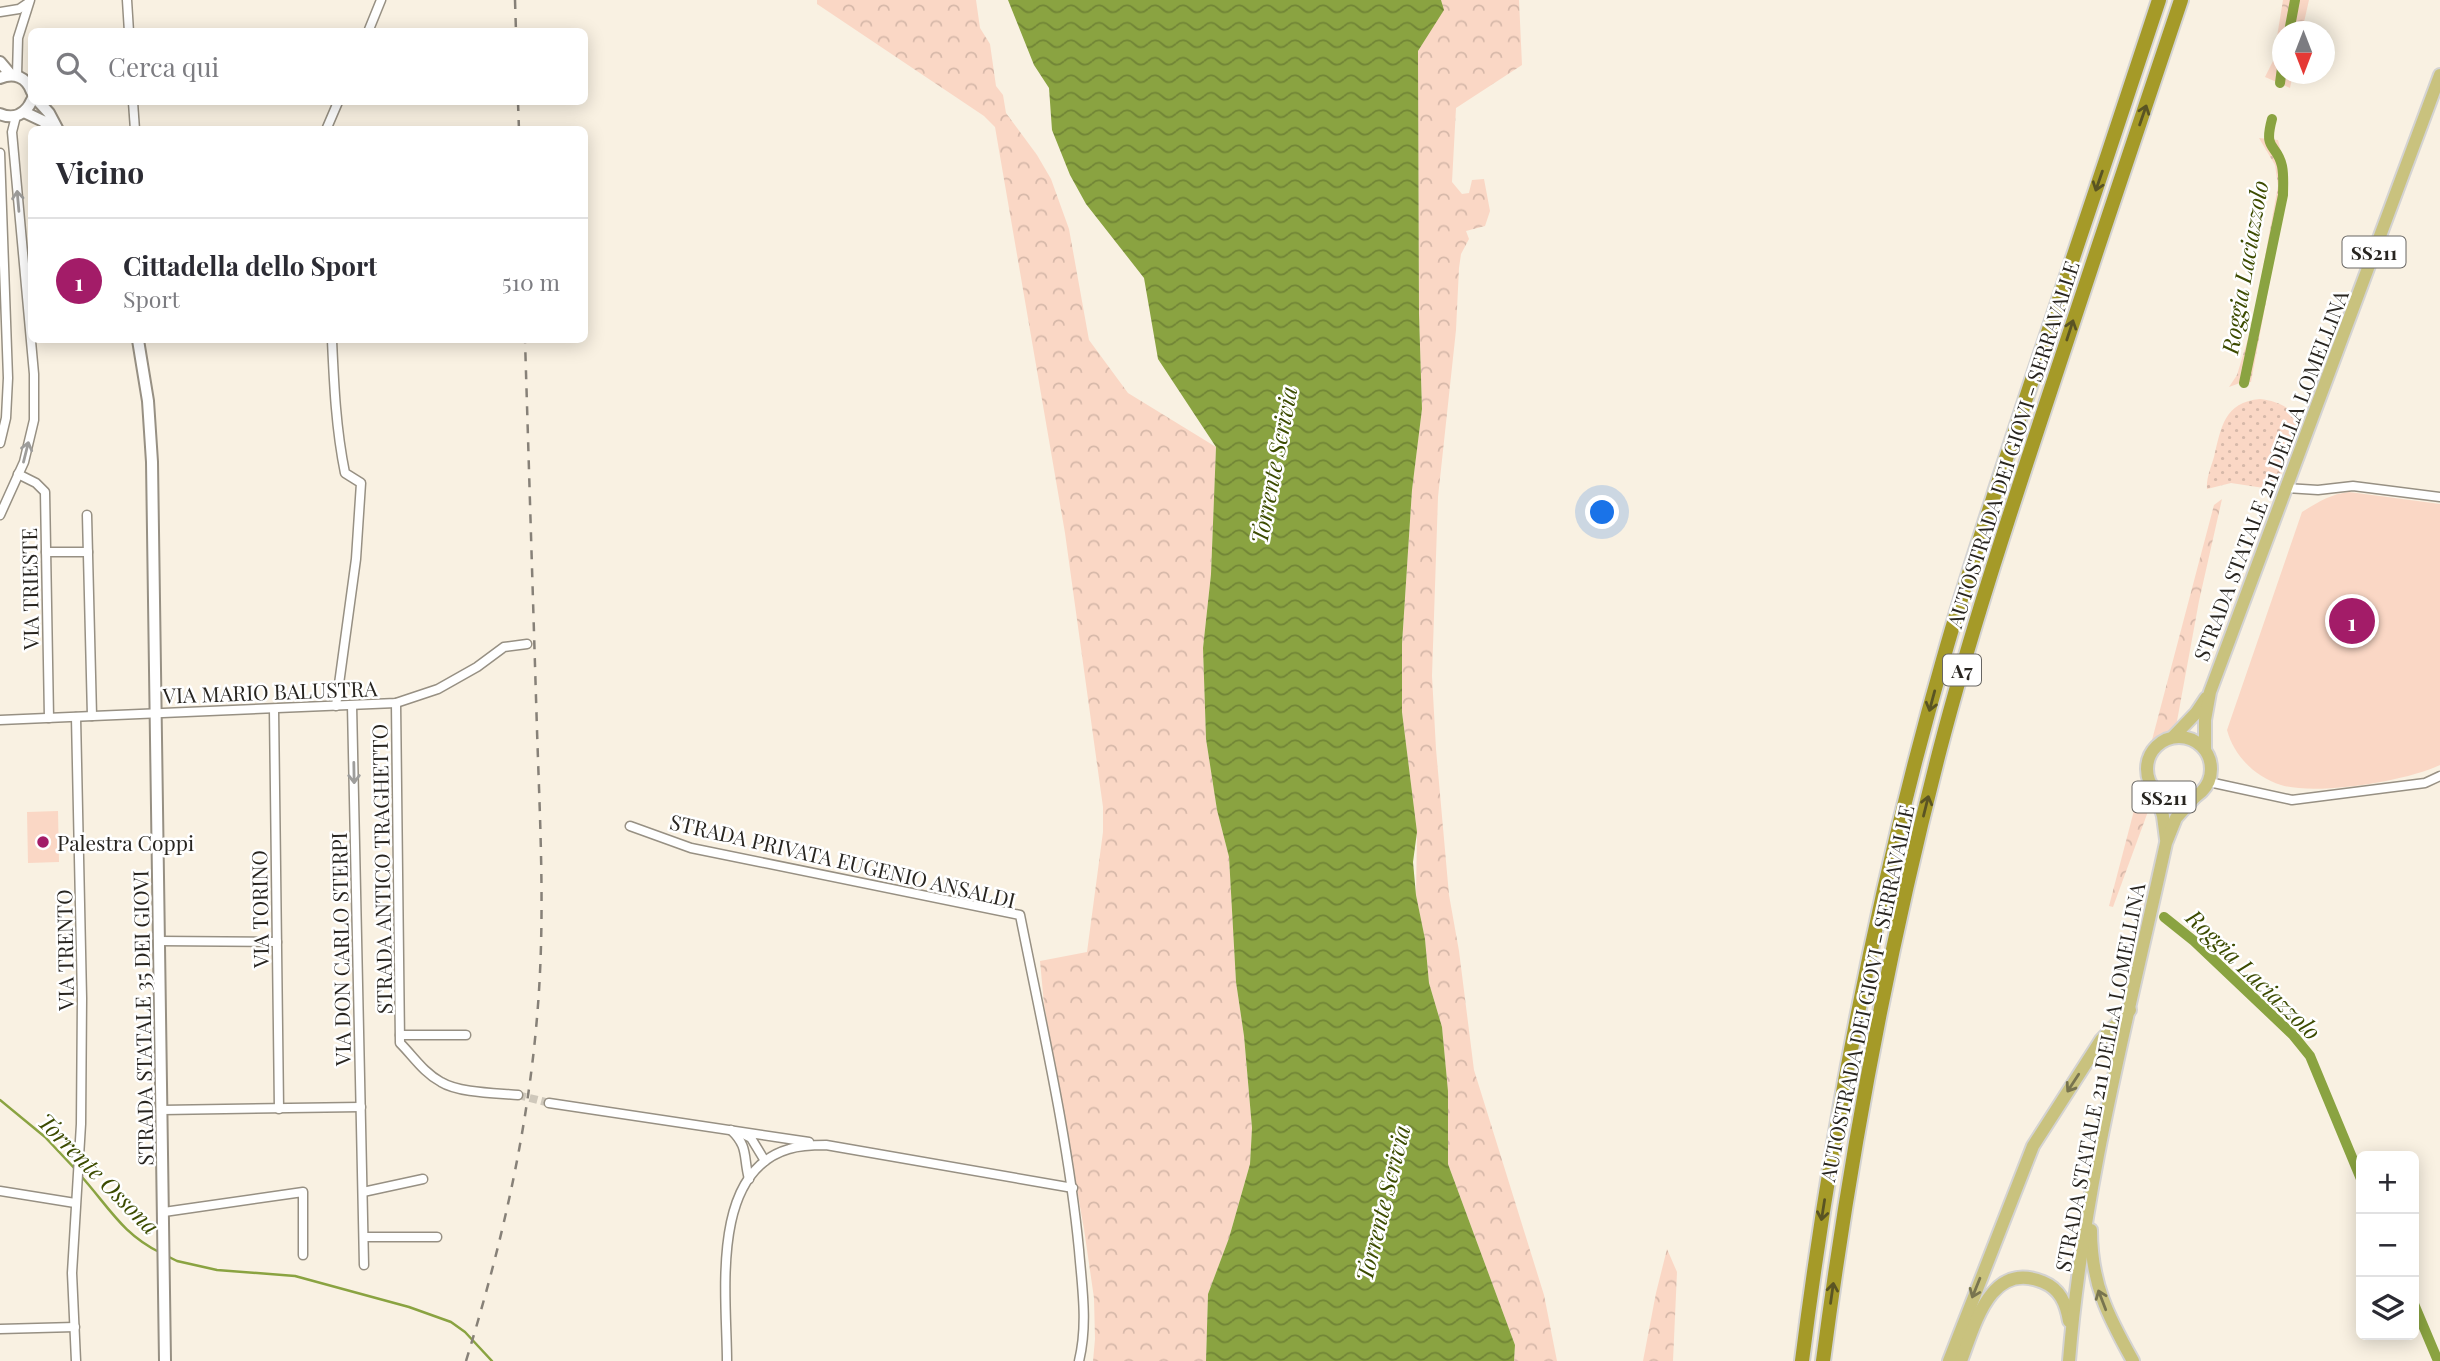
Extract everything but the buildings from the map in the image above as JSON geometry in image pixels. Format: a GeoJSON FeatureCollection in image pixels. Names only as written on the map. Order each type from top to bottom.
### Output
{"type":"FeatureCollection","features":[{"type":"Feature","properties":{"kind":"highway","name":"AUTOSTRADA DEI GIOVI - SERRAVALLE"},"geometry":{"type":"LineString","coordinates":[[1802,1361],[1818,1239],[1852,1041],[1914,768],[1975,553],[2160,0]]}},
{"type":"Feature","properties":{"kind":"highway","name":"AUTOSTRADA DEI GIOVI - SERRAVALLE"},"geometry":{"type":"LineString","coordinates":[[1823,1361],[1845,1198],[1873,1043],[1900,914],[1940,747],[1998,547],[2181,0]]}},
{"type":"Feature","properties":{"kind":"main road"},"geometry":{"type":"LineString","coordinates":[[0,62],[9,76],[28,83]]}},
{"type":"Feature","properties":{"kind":"main road","name":"STRADA STATALE 211 DELLA LOMELLINA"},"geometry":{"type":"LineString","coordinates":[[2069,1361],[2091,1197],[2166,842],[2176,818],[2209,782],[2212,769],[2205,749],[2205,720],[2210,692],[2440,75]]}},
{"type":"Feature","properties":{"kind":"main road"},"geometry":{"type":"LineString","coordinates":[[20,114],[28,105]]}},
{"type":"Feature","properties":{"kind":"main road"},"geometry":{"type":"LineString","coordinates":[[42,105],[49,113],[54,126]]}},
{"type":"Feature","properties":{"kind":"main road"},"geometry":{"type":"LineString","coordinates":[[0,114],[20,114],[50,126]]}},
{"type":"Feature","properties":{"kind":"main road","name":"STRADA STATALE 35 DEI GIOVI"},"geometry":{"type":"LineString","coordinates":[[138,343],[151,430],[164,1361]]}},
{"type":"Feature","properties":{"kind":"main road","name":"STRADA STATALE 211 DELLA LOMELLINA"},"geometry":{"type":"LineString","coordinates":[[2166,842],[2163,816],[2147,772],[2149,758],[2156,746],[2174,737],[2196,713],[2210,692]]}},
{"type":"Feature","properties":{"kind":"main road"},"geometry":{"type":"LineString","coordinates":[[2174,737],[2194,740],[2205,749]]}},
{"type":"Feature","properties":{"kind":"main road","name":"SS211"},"geometry":{"type":"LineString","coordinates":[[2155,790],[2176,801],[2195,797]]}},
{"type":"Feature","properties":{"kind":"main road"},"geometry":{"type":"LineString","coordinates":[[1949,1361],[2033,1146],[2101,1040],[2130,1010]]}},
{"type":"Feature","properties":{"kind":"main road"},"geometry":{"type":"LineString","coordinates":[[2091,1197],[2091,1244],[2099,1292],[2133,1361]]}},
{"type":"Feature","properties":{"kind":"main road"},"geometry":{"type":"LineString","coordinates":[[1961,1361],[1986,1299],[2007,1281],[2034,1278],[2051,1285],[2059,1293],[2068,1312],[2072,1334]]}},
{"type":"Feature","properties":{"kind":"street"},"geometry":{"type":"LineString","coordinates":[[127,0],[129,28]]}},
{"type":"Feature","properties":{"kind":"street"},"geometry":{"type":"LineString","coordinates":[[370,28],[381,0]]}},
{"type":"Feature","properties":{"kind":"street"},"geometry":{"type":"LineString","coordinates":[[0,12],[19,9],[30,1]]}},
{"type":"Feature","properties":{"kind":"street"},"geometry":{"type":"LineString","coordinates":[[9,76],[30,1]]}},
{"type":"Feature","properties":{"kind":"street"},"geometry":{"type":"LineString","coordinates":[[133,105],[135,126]]}},
{"type":"Feature","properties":{"kind":"street"},"geometry":{"type":"LineString","coordinates":[[328,126],[337,105]]}},
{"type":"Feature","properties":{"kind":"street"},"geometry":{"type":"LineString","coordinates":[[20,114],[12,132],[28,308]]}},
{"type":"Feature","properties":{"kind":"street"},"geometry":{"type":"LineString","coordinates":[[0,153],[8,378],[6,418],[0,443]]}},
{"type":"Feature","properties":{"kind":"street"},"geometry":{"type":"LineString","coordinates":[[0,515],[24,461],[34,420],[31,343]]}},
{"type":"Feature","properties":{"kind":"street"},"geometry":{"type":"LineString","coordinates":[[332,343],[334,404],[341,454],[345,473],[361,483],[356,559],[336,706]]}},
{"type":"Feature","properties":{"kind":"street","name":"VIA TRIESTE"},"geometry":{"type":"LineString","coordinates":[[18,474],[36,483],[44,492],[49,718]]}},
{"type":"Feature","properties":{"kind":"street"},"geometry":{"type":"LineString","coordinates":[[2286,488],[2318,490],[2353,486],[2440,497]]}},
{"type":"Feature","properties":{"kind":"street"},"geometry":{"type":"LineString","coordinates":[[88,515],[92,716]]}},
{"type":"Feature","properties":{"kind":"street"},"geometry":{"type":"LineString","coordinates":[[46,552],[88,552]]}},
{"type":"Feature","properties":{"kind":"street","name":"VIA MARIO BALUSTRA"},"geometry":{"type":"LineString","coordinates":[[0,720],[396,703],[438,689],[477,667],[504,647],[527,644]]}},
{"type":"Feature","properties":{"kind":"street","name":"STRADA ANTICO TRAGHETTO"},"geometry":{"type":"LineString","coordinates":[[396,703],[400,1043],[426,1071],[443,1084],[518,1095]]}},
{"type":"Feature","properties":{"kind":"street","name":"VIA DON CARLO STERPI"},"geometry":{"type":"LineString","coordinates":[[352,705],[365,1265]]}},
{"type":"Feature","properties":{"kind":"street","name":"VIA TORINO"},"geometry":{"type":"LineString","coordinates":[[274,709],[279,1109]]}},
{"type":"Feature","properties":{"kind":"street","name":"VIA TRENTO"},"geometry":{"type":"LineString","coordinates":[[76,716],[82,998],[80,1149],[72,1273],[76,1361]]}},
{"type":"Feature","properties":{"kind":"street"},"geometry":{"type":"LineString","coordinates":[[2209,782],[2292,800],[2425,783],[2440,776]]}},
{"type":"Feature","properties":{"kind":"street","name":"STRADA PRIVATA EUGENIO ANSALDI"},"geometry":{"type":"LineString","coordinates":[[630,826],[691,848],[1020,915],[1073,1188],[1084,1305],[1083,1343],[1079,1361]]}},
{"type":"Feature","properties":{"kind":"street"},"geometry":{"type":"LineString","coordinates":[[159,941],[277,942]]}},
{"type":"Feature","properties":{"kind":"street","name":"STRADA ANTICO TRAGHETTO"},"geometry":{"type":"LineString","coordinates":[[400,1035],[466,1035]]}},
{"type":"Feature","properties":{"kind":"street"},"geometry":{"type":"LineString","coordinates":[[549,1103],[827,1145],[1073,1188]]}},
{"type":"Feature","properties":{"kind":"street"},"geometry":{"type":"LineString","coordinates":[[162,1110],[361,1107]]}},
{"type":"Feature","properties":{"kind":"street"},"geometry":{"type":"LineString","coordinates":[[731,1130],[751,1138],[765,1161]]}},
{"type":"Feature","properties":{"kind":"street"},"geometry":{"type":"LineString","coordinates":[[731,1130],[741,1139],[745,1149],[749,1179]]}},
{"type":"Feature","properties":{"kind":"street"},"geometry":{"type":"LineString","coordinates":[[727,1361],[728,1230],[738,1197],[765,1161],[789,1149],[827,1145]]}},
{"type":"Feature","properties":{"kind":"street"},"geometry":{"type":"LineString","coordinates":[[363,1192],[423,1178]]}},
{"type":"Feature","properties":{"kind":"street"},"geometry":{"type":"LineString","coordinates":[[0,1191],[75,1203]]}},
{"type":"Feature","properties":{"kind":"street"},"geometry":{"type":"LineString","coordinates":[[164,1212],[303,1192],[303,1255]]}},
{"type":"Feature","properties":{"kind":"street"},"geometry":{"type":"LineString","coordinates":[[364,1237],[437,1237]]}},
{"type":"Feature","properties":{"kind":"street"},"geometry":{"type":"LineString","coordinates":[[0,1329],[75,1327]]}},
{"type":"Feature","properties":{"kind":"green space"},"geometry":{"type":"Polygon","coordinates":[[[817,0],[976,0],[980,28],[990,44],[996,86],[1003,95],[1006,113],[1051,179],[1069,229],[1089,340],[1128,393],[1216,447],[1211,574],[1203,648],[1206,739],[1217,810],[1229,857],[1236,982],[1252,1128],[1250,1164],[1229,1238],[1208,1294],[1206,1361],[1093,1361],[1094,1298],[1044,1004],[1040,961],[1087,952],[1103,832],[1103,807],[1065,533],[995,127],[984,116],[817,4],[817,0]]]}},
{"type":"Feature","properties":{"kind":"green space"},"geometry":{"type":"Polygon","coordinates":[[[1441,0],[1519,0],[1522,65],[1456,108],[1452,182],[1462,194],[1469,193],[1472,180],[1484,179],[1490,211],[1485,226],[1466,231],[1469,239],[1461,254],[1459,268],[1456,330],[1438,497],[1432,676],[1449,895],[1474,1070],[1544,1295],[1557,1361],[1514,1361],[1515,1345],[1448,1164],[1448,1091],[1442,1027],[1429,983],[1425,939],[1416,895],[1417,832],[1402,712],[1402,644],[1412,490],[1422,409],[1418,51],[1443,10],[1441,0]]]}},
{"type":"Feature","properties":{"kind":"green space"},"geometry":{"type":"Polygon","coordinates":[[[2283,0],[2309,0],[2304,21],[2280,21],[2283,0]]]}},
{"type":"Feature","properties":{"kind":"green space"},"geometry":{"type":"Polygon","coordinates":[[[2272,63],[2272,80],[2265,77],[2272,63]]]}},
{"type":"Feature","properties":{"kind":"green space"},"geometry":{"type":"Polygon","coordinates":[[[2259,138],[2278,140],[2287,176],[2286,194],[2251,382],[2229,387],[2237,375],[2253,322],[2278,186],[2275,165],[2259,138]]]}},
{"type":"Feature","properties":{"kind":"green space"},"geometry":{"type":"Polygon","coordinates":[[[2260,399],[2284,406],[2293,413],[2299,424],[2278,483],[2264,488],[2231,483],[2207,489],[2209,473],[2226,418],[2239,405],[2260,399]]]}},
{"type":"Feature","properties":{"kind":"green space"},"geometry":{"type":"Polygon","coordinates":[[[2349,492],[2440,504],[2440,765],[2384,781],[2338,788],[2297,788],[2281,785],[2254,771],[2240,757],[2227,730],[2302,512],[2330,497],[2349,492]]]}},
{"type":"Feature","properties":{"kind":"green space"},"geometry":{"type":"Polygon","coordinates":[[[2222,499],[2199,601],[2175,732],[2154,741],[2152,740],[2214,505],[2222,499]]]}},
{"type":"Feature","properties":{"kind":"green space"},"geometry":{"type":"Polygon","coordinates":[[[2142,780],[2154,795],[2113,907],[2109,906],[2142,780]]]}},
{"type":"Feature","properties":{"kind":"green space","name":"Palestra Coppi"},"geometry":{"type":"Polygon","coordinates":[[[58,811],[59,862],[28,863],[27,812],[58,811]]]}},
{"type":"Feature","properties":{"kind":"green space"},"geometry":{"type":"Polygon","coordinates":[[[1667,1249],[1677,1272],[1673,1361],[1643,1361],[1656,1293],[1667,1249]]]}},
{"type":"Feature","properties":{"kind":"water","name":"Torrente Scrivia"},"geometry":{"type":"Polygon","coordinates":[[[1008,0],[1441,0],[1444,10],[1418,51],[1422,409],[1412,490],[1402,644],[1402,712],[1417,832],[1413,862],[1416,895],[1425,939],[1429,983],[1442,1027],[1448,1091],[1448,1164],[1515,1345],[1514,1361],[1206,1361],[1208,1294],[1229,1238],[1250,1164],[1252,1128],[1236,982],[1229,857],[1217,810],[1206,739],[1203,648],[1211,574],[1216,447],[1158,359],[1144,278],[1086,204],[1070,175],[1052,130],[1049,88],[1034,65],[1008,0]]]}},
{"type":"Feature","properties":{"kind":"waterway","name":"Roggia Laciazzolo"},"geometry":{"type":"LineString","coordinates":[[2291,21],[2295,0]]}},
{"type":"Feature","properties":{"kind":"waterway","name":"Roggia Laciazzolo"},"geometry":{"type":"LineString","coordinates":[[2244,383],[2283,195],[2282,166],[2269,137],[2272,119]]}},
{"type":"Feature","properties":{"kind":"waterway","name":"Roggia Laciazzolo"},"geometry":{"type":"LineString","coordinates":[[2164,917],[2194,941],[2293,1035],[2310,1056],[2356,1167]]}},
{"type":"Feature","properties":{"kind":"waterway","name":"Torrente Ossona"},"geometry":{"type":"LineString","coordinates":[[0,1100],[45,1137],[77,1171]]}},
{"type":"Feature","properties":{"kind":"waterway","name":"Torrente Ossona"},"geometry":{"type":"LineString","coordinates":[[81,1176],[126,1228],[161,1253]]}},
{"type":"Feature","properties":{"kind":"waterway","name":"Torrente Ossona"},"geometry":{"type":"LineString","coordinates":[[167,1256],[177,1261],[217,1270],[295,1276],[409,1307],[451,1322],[465,1332],[492,1361]]}},
{"type":"Feature","properties":{"kind":"waterway","name":"Roggia Laciazzolo"},"geometry":{"type":"LineString","coordinates":[[2419,1316],[2438,1361]]}},
{"type":"Feature","properties":{"kind":"tunnel"},"geometry":{"type":"LineString","coordinates":[[518,1095],[549,1103]]}},
{"type":"Feature","properties":{"kind":"railway"},"geometry":{"type":"LineString","coordinates":[[515,0],[516,28]]}},
{"type":"Feature","properties":{"kind":"railway"},"geometry":{"type":"LineString","coordinates":[[518,105],[519,126]]}},
{"type":"Feature","properties":{"kind":"railway"},"geometry":{"type":"LineString","coordinates":[[466,1361],[502,1229],[521,1140],[534,1051],[540,971],[542,902],[525,343]]}},
{"type":"Feature","properties":{"kind":"place","name":"Cittadella dello Sport"},"geometry":{"type":"Point","coordinates":[2352,621]}},
{"type":"Feature","properties":{"kind":"place","name":"Palestra Coppi"},"geometry":{"type":"Point","coordinates":[43,842]}}]}
